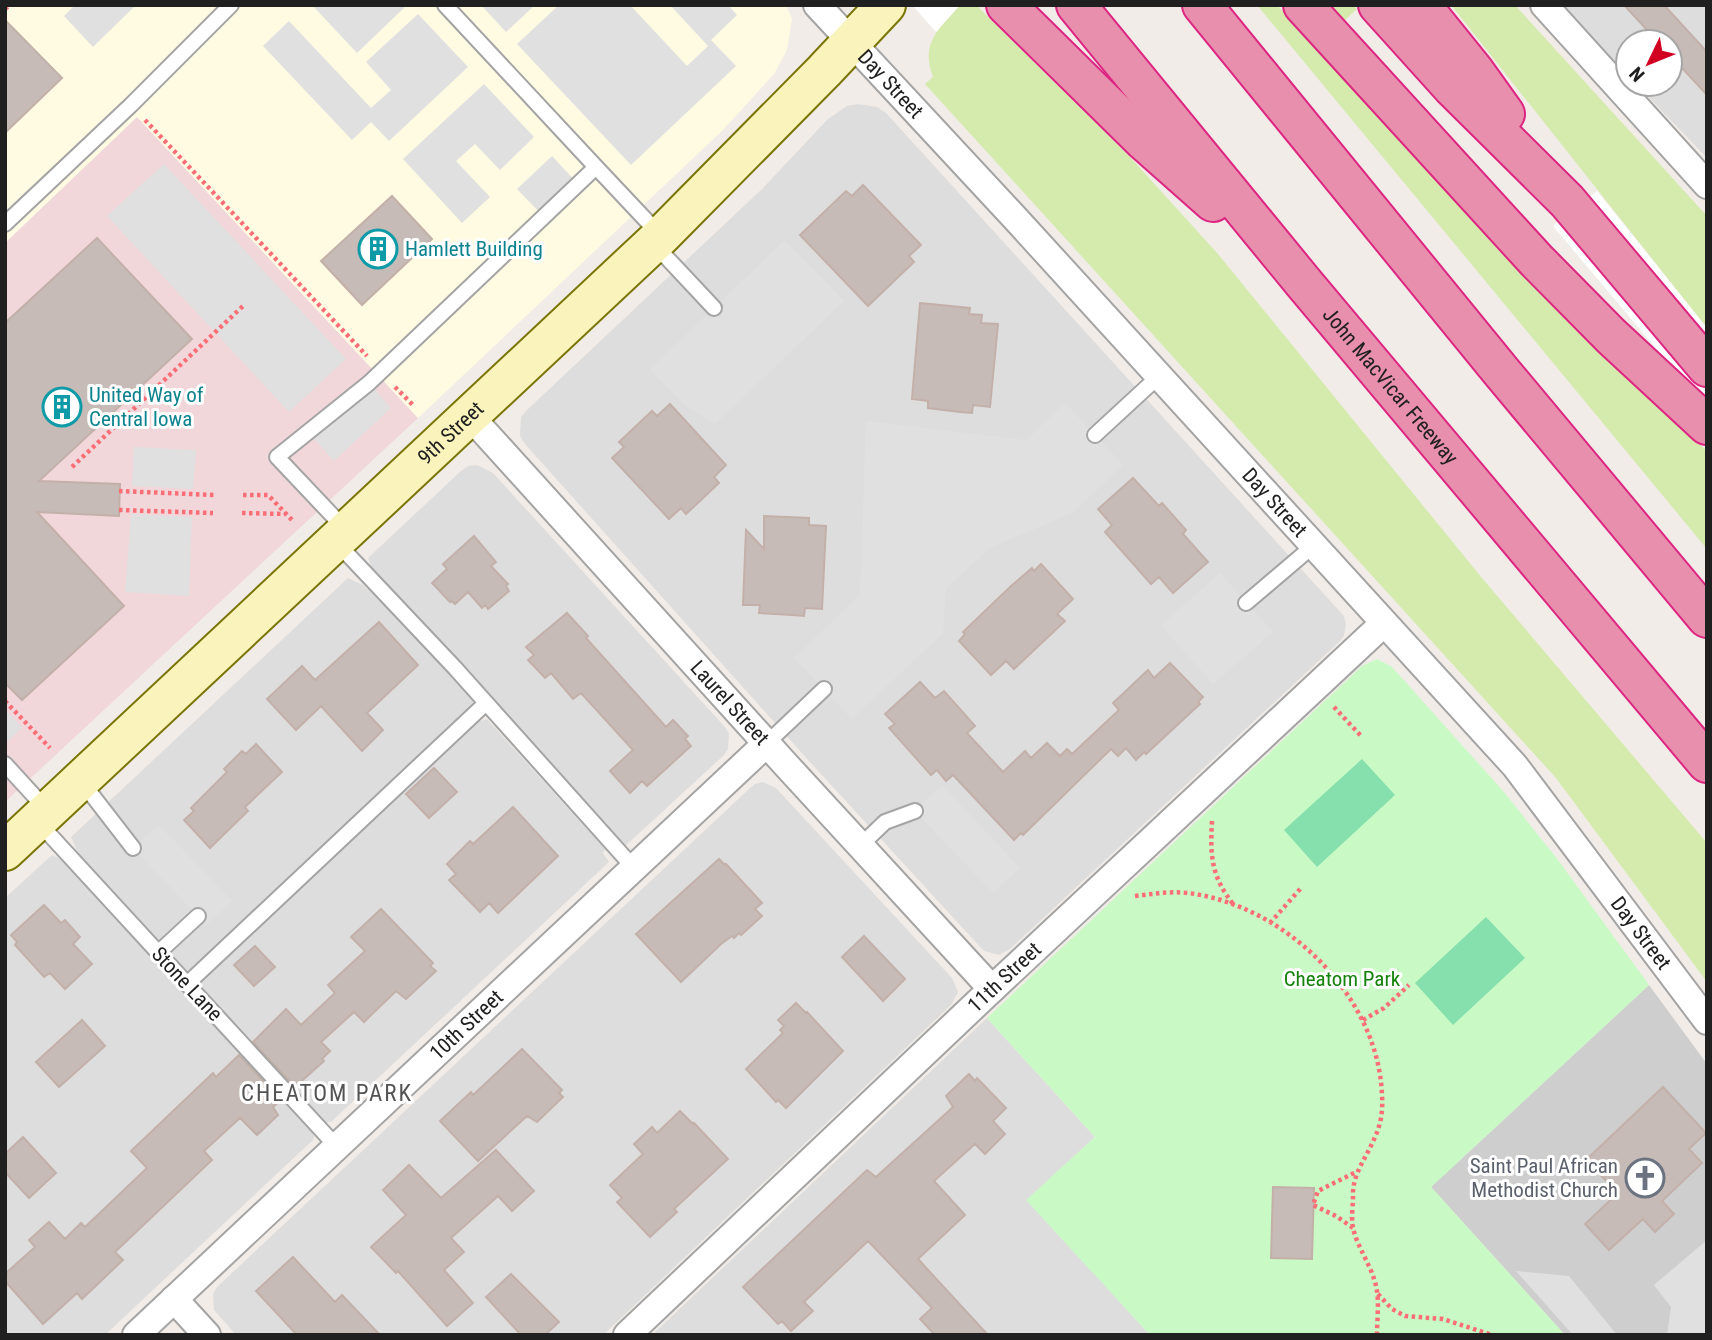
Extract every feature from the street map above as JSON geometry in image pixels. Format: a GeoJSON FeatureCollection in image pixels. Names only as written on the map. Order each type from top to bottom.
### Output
{"type":"FeatureCollection","features":[{"type":"Feature","properties":{"kind":"highway"},"geometry":{"type":"LineString","coordinates":[[1006,5],[1143,140],[1303,282]]}},
{"type":"Feature","properties":{"kind":"highway","name":"John MacVicar Freeway"},"geometry":{"type":"LineString","coordinates":[[1076,5],[1303,282],[1707,763]]}},
{"type":"Feature","properties":{"kind":"highway"},"geometry":{"type":"LineString","coordinates":[[1202,5],[1707,618]]}},
{"type":"Feature","properties":{"kind":"highway"},"geometry":{"type":"LineString","coordinates":[[1303,5],[1536,260],[1611,336],[1707,425]]}},
{"type":"Feature","properties":{"kind":"highway"},"geometry":{"type":"LineString","coordinates":[[1378,5],[1452,87],[1570,205]]}},
{"type":"Feature","properties":{"kind":"highway"},"geometry":{"type":"LineString","coordinates":[[1421,5],[1475,72],[1570,205],[1707,367]]}},
{"type":"Feature","properties":{"kind":"street","name":"Day Street"},"geometry":{"type":"LineString","coordinates":[[817,5],[1514,766],[1707,1021]]}},
{"type":"Feature","properties":{"kind":"street","name":"9th Street"},"geometry":{"type":"LineString","coordinates":[[5,851],[657,240],[852,43],[886,5]]}},
{"type":"Feature","properties":{"kind":"street"},"geometry":{"type":"LineString","coordinates":[[1544,5],[1707,185]]}},
{"type":"Feature","properties":{"kind":"street","name":"Laurel Street"},"geometry":{"type":"LineString","coordinates":[[470,416],[992,989]]}},
{"type":"Feature","properties":{"kind":"street","name":"11th Street"},"geometry":{"type":"LineString","coordinates":[[627,1335],[1383,624]]}},
{"type":"Feature","properties":{"kind":"street","name":"10th Street"},"geometry":{"type":"LineString","coordinates":[[136,1335],[766,744]]}},
{"type":"Feature","properties":{"kind":"street"},"geometry":{"type":"LineString","coordinates":[[174,1299],[207,1335]]}},
{"type":"Feature","properties":{"kind":"lane"},"geometry":{"type":"LineString","coordinates":[[5,224],[131,105],[231,5]]}},
{"type":"Feature","properties":{"kind":"lane"},"geometry":{"type":"LineString","coordinates":[[445,5],[596,167],[713,308]]}},
{"type":"Feature","properties":{"kind":"lane"},"geometry":{"type":"LineString","coordinates":[[596,167],[369,383],[277,457],[341,536],[486,703],[634,868]]}},
{"type":"Feature","properties":{"kind":"lane"},"geometry":{"type":"LineString","coordinates":[[1095,435],[1159,376]]}},
{"type":"Feature","properties":{"kind":"lane"},"geometry":{"type":"LineString","coordinates":[[1246,603],[1313,546]]}},
{"type":"Feature","properties":{"kind":"lane"},"geometry":{"type":"LineString","coordinates":[[766,744],[824,689]]}},
{"type":"Feature","properties":{"kind":"lane"},"geometry":{"type":"LineString","coordinates":[[187,984],[486,703]]}},
{"type":"Feature","properties":{"kind":"lane","name":"Stone Lane"},"geometry":{"type":"LineString","coordinates":[[5,764],[43,816],[158,953],[337,1147]]}},
{"type":"Feature","properties":{"kind":"lane"},"geometry":{"type":"LineString","coordinates":[[81,780],[133,848]]}},
{"type":"Feature","properties":{"kind":"lane"},"geometry":{"type":"LineString","coordinates":[[860,846],[885,822],[915,811]]}},
{"type":"Feature","properties":{"kind":"lane"},"geometry":{"type":"LineString","coordinates":[[158,953],[198,916]]}},
{"type":"Feature","properties":{"kind":"path"},"geometry":{"type":"LineString","coordinates":[[5,9],[10,5]]}},
{"type":"Feature","properties":{"kind":"path"},"geometry":{"type":"LineString","coordinates":[[131,105],[372,362]]}},
{"type":"Feature","properties":{"kind":"path"},"geometry":{"type":"LineString","coordinates":[[72,467],[243,306]]}},
{"type":"Feature","properties":{"kind":"path"},"geometry":{"type":"LineString","coordinates":[[390,381],[414,406]]}},
{"type":"Feature","properties":{"kind":"path"},"geometry":{"type":"LineString","coordinates":[[120,491],[214,495]]}},
{"type":"Feature","properties":{"kind":"path"},"geometry":{"type":"LineString","coordinates":[[243,495],[268,495],[292,520]]}},
{"type":"Feature","properties":{"kind":"path"},"geometry":{"type":"LineString","coordinates":[[119,510],[213,513]]}},
{"type":"Feature","properties":{"kind":"path"},"geometry":{"type":"LineString","coordinates":[[242,513],[286,514]]}},
{"type":"Feature","properties":{"kind":"path"},"geometry":{"type":"LineString","coordinates":[[5,701],[50,748]]}},
{"type":"Feature","properties":{"kind":"path"},"geometry":{"type":"LineString","coordinates":[[1332,705],[1362,737]]}},
{"type":"Feature","properties":{"kind":"path"},"geometry":{"type":"LineString","coordinates":[[1212,817],[1210,853],[1215,874],[1225,894],[1235,906]]}},
{"type":"Feature","properties":{"kind":"path"},"geometry":{"type":"LineString","coordinates":[[1270,923],[1301,888]]}},
{"type":"Feature","properties":{"kind":"path"},"geometry":{"type":"LineString","coordinates":[[1127,896],[1161,892],[1189,893],[1235,906],[1270,923],[1310,953],[1334,976],[1363,1020],[1381,1078],[1382,1116],[1376,1136],[1357,1172],[1353,1192],[1353,1228],[1376,1285],[1377,1335]]}},
{"type":"Feature","properties":{"kind":"path"},"geometry":{"type":"LineString","coordinates":[[1363,1020],[1384,1008],[1409,985]]}},
{"type":"Feature","properties":{"kind":"path"},"geometry":{"type":"LineString","coordinates":[[1353,1228],[1313,1205],[1318,1191],[1357,1172]]}},
{"type":"Feature","properties":{"kind":"path"},"geometry":{"type":"LineString","coordinates":[[1377,1293],[1392,1309],[1405,1316],[1443,1319],[1492,1335]]}},
{"type":"Feature","properties":{"kind":"shaded area"},"geometry":{"type":"Polygon","coordinates":[[[5,5],[786,5],[792,19],[787,50],[774,74],[723,130],[418,418],[137,117],[5,243],[5,5]]]}},
{"type":"Feature","properties":{"kind":"shaded area"},"geometry":{"type":"Polygon","coordinates":[[[75,5],[136,5],[93,47],[64,16],[75,5]]]}},
{"type":"Feature","properties":{"kind":"shaded area"},"geometry":{"type":"Polygon","coordinates":[[[312,5],[407,5],[357,53],[312,5]]]}},
{"type":"Feature","properties":{"kind":"shaded area"},"geometry":{"type":"Polygon","coordinates":[[[481,5],[535,5],[506,32],[481,5]]]}},
{"type":"Feature","properties":{"kind":"shaded area"},"geometry":{"type":"Polygon","coordinates":[[[559,5],[630,5],[687,66],[708,46],[670,5],[728,5],[737,15],[711,40],[736,66],[631,165],[517,44],[559,5]]]}},
{"type":"Feature","properties":{"kind":"shaded area"},"geometry":{"type":"Polygon","coordinates":[[[1564,5],[1707,5],[1707,158],[1649,98],[1684,98],[1684,28],[1614,28],[1614,60],[1564,5]]]}},
{"type":"Feature","properties":{"kind":"shaded area"},"geometry":{"type":"Polygon","coordinates":[[[418,14],[468,67],[389,141],[371,122],[352,140],[263,46],[289,21],[371,108],[391,90],[366,62],[418,14]]]}},
{"type":"Feature","properties":{"kind":"shaded area"},"geometry":{"type":"Polygon","coordinates":[[[484,84],[534,137],[500,170],[475,144],[456,161],[490,197],[462,223],[403,159],[484,84]]]}},
{"type":"Feature","properties":{"kind":"shaded area"},"geometry":{"type":"Polygon","coordinates":[[[858,104],[877,107],[886,113],[1344,616],[1346,624],[1344,636],[1339,642],[1010,949],[999,955],[984,951],[809,761],[520,436],[521,417],[527,410],[762,189],[828,119],[847,106],[858,104]]]}},
{"type":"Feature","properties":{"kind":"shaded area"},"geometry":{"type":"Polygon","coordinates":[[[137,117],[418,418],[5,802],[5,243],[137,117]]]}},
{"type":"Feature","properties":{"kind":"shaded area"},"geometry":{"type":"Polygon","coordinates":[[[552,156],[578,184],[543,216],[517,189],[552,156]]]}},
{"type":"Feature","properties":{"kind":"shaded area"},"geometry":{"type":"Polygon","coordinates":[[[164,164],[346,359],[289,412],[107,216],[164,164]]]}},
{"type":"Feature","properties":{"kind":"shaded area"},"geometry":{"type":"Polygon","coordinates":[[[785,240],[844,301],[715,424],[686,406],[650,369],[785,240]]]}},
{"type":"Feature","properties":{"kind":"shaded area"},"geometry":{"type":"Polygon","coordinates":[[[369,383],[391,408],[334,461],[307,431],[369,383]]]}},
{"type":"Feature","properties":{"kind":"shaded area"},"geometry":{"type":"Polygon","coordinates":[[[1065,403],[1123,465],[1072,513],[990,548],[946,588],[943,633],[852,719],[794,658],[860,595],[866,421],[1026,440],[1065,403]]]}},
{"type":"Feature","properties":{"kind":"shaded area"},"geometry":{"type":"Polygon","coordinates":[[[134,447],[196,450],[193,489],[132,486],[134,447]]]}},
{"type":"Feature","properties":{"kind":"shaded area"},"geometry":{"type":"Polygon","coordinates":[[[477,465],[493,473],[729,734],[728,749],[724,755],[623,848],[375,577],[368,558],[461,471],[468,466],[477,465]]]}},
{"type":"Feature","properties":{"kind":"shaded area"},"geometry":{"type":"Polygon","coordinates":[[[131,514],[192,517],[189,596],[125,592],[131,514]]]}},
{"type":"Feature","properties":{"kind":"shaded area"},"geometry":{"type":"Polygon","coordinates":[[[1220,573],[1273,632],[1213,684],[1161,625],[1220,573]]]}},
{"type":"Feature","properties":{"kind":"shaded area"},"geometry":{"type":"Polygon","coordinates":[[[348,578],[363,585],[410,631],[471,696],[471,709],[185,972],[93,871],[77,851],[71,837],[348,578]]]}},
{"type":"Feature","properties":{"kind":"shaded area"},"geometry":{"type":"Polygon","coordinates":[[[5,709],[22,728],[5,744],[5,709]]]}},
{"type":"Feature","properties":{"kind":"shaded area"},"geometry":{"type":"Polygon","coordinates":[[[487,719],[605,849],[603,853],[609,862],[331,1122],[323,1122],[197,984],[474,723],[487,719]]]}},
{"type":"Feature","properties":{"kind":"shaded area"},"geometry":{"type":"Polygon","coordinates":[[[763,782],[776,788],[952,978],[958,992],[951,1005],[603,1335],[236,1335],[214,1310],[213,1294],[217,1287],[749,789],[763,782]]]}},
{"type":"Feature","properties":{"kind":"shaded area"},"geometry":{"type":"Polygon","coordinates":[[[942,785],[1020,868],[993,893],[915,811],[942,785]]]}},
{"type":"Feature","properties":{"kind":"shaded area"},"geometry":{"type":"Polygon","coordinates":[[[159,825],[232,901],[206,925],[133,848],[159,825]]]}},
{"type":"Feature","properties":{"kind":"shaded area"},"geometry":{"type":"Polygon","coordinates":[[[52,855],[65,861],[313,1132],[314,1139],[105,1335],[5,1335],[5,898],[52,855]]]}},
{"type":"Feature","properties":{"kind":"shaded area"},"geometry":{"type":"Polygon","coordinates":[[[1649,985],[1707,1064],[1707,1335],[1565,1335],[1431,1187],[1649,985]]]}},
{"type":"Feature","properties":{"kind":"shaded area"},"geometry":{"type":"Polygon","coordinates":[[[987,1018],[1095,1137],[1027,1200],[1150,1335],[652,1335],[987,1018]]]}},
{"type":"Feature","properties":{"kind":"shaded area"},"geometry":{"type":"Polygon","coordinates":[[[1707,1240],[1707,1335],[1667,1335],[1671,1307],[1654,1285],[1707,1240]]]}},
{"type":"Feature","properties":{"kind":"shaded area"},"geometry":{"type":"Polygon","coordinates":[[[1516,1271],[1569,1276],[1617,1335],[1573,1335],[1516,1271]]]}},
{"type":"Feature","properties":{"kind":"green space"},"geometry":{"type":"Polygon","coordinates":[[[960,5],[976,5],[1129,156],[1218,254],[1482,578],[1707,843],[1707,982],[1556,778],[925,84],[933,77],[930,46],[939,29],[960,5]]]}},
{"type":"Feature","properties":{"kind":"green space"},"geometry":{"type":"Polygon","coordinates":[[[1257,5],[1277,5],[1434,177],[1541,289],[1707,451],[1707,549],[1257,5]]]}},
{"type":"Feature","properties":{"kind":"green space"},"geometry":{"type":"Polygon","coordinates":[[[1328,5],[1353,5],[1357,9],[1343,22],[1328,5]]]}},
{"type":"Feature","properties":{"kind":"green space"},"geometry":{"type":"Polygon","coordinates":[[[1451,5],[1515,5],[1707,216],[1707,328],[1451,5]]]}},
{"type":"Feature","properties":{"kind":"green space","name":"Cheatom Park"},"geometry":{"type":"Polygon","coordinates":[[[1377,659],[1392,667],[1504,792],[1558,860],[1649,985],[1431,1187],[1565,1335],[1150,1335],[1026,1200],[1095,1137],[987,1018],[1362,666],[1377,659]]]}},
{"type":"Feature","properties":{"kind":"green space"},"geometry":{"type":"Polygon","coordinates":[[[1362,759],[1395,795],[1317,867],[1284,830],[1362,759]]]}},
{"type":"Feature","properties":{"kind":"green space"},"geometry":{"type":"Polygon","coordinates":[[[1486,917],[1525,958],[1453,1025],[1415,983],[1486,917]]]}},
{"type":"Feature","properties":{"kind":"pier"},"geometry":{"type":"Polygon","coordinates":[[[912,5],[960,5],[936,32],[912,5]]]}},
{"type":"Feature","properties":{"kind":"pier"},"geometry":{"type":"Polygon","coordinates":[[[1597,191],[1707,328],[1707,409],[1553,226],[1597,191]]]}},
{"type":"Feature","properties":{"kind":"building"},"geometry":{"type":"Polygon","coordinates":[[[1624,5],[1664,5],[1707,52],[1707,95],[1684,70],[1684,28],[1645,28],[1624,5]]]}},
{"type":"Feature","properties":{"kind":"building"},"geometry":{"type":"Polygon","coordinates":[[[5,20],[62,78],[5,133],[5,20]]]}},
{"type":"Feature","properties":{"kind":"building"},"geometry":{"type":"Polygon","coordinates":[[[863,185],[921,245],[909,256],[914,262],[868,306],[800,235],[846,191],[852,196],[863,185]]]}},
{"type":"Feature","properties":{"kind":"building","name":"Hamlett Building"},"geometry":{"type":"Polygon","coordinates":[[[392,196],[432,239],[362,305],[321,261],[392,196]]]}},
{"type":"Feature","properties":{"kind":"building","name":"United Way of Central Iowa"},"geometry":{"type":"Polygon","coordinates":[[[97,238],[192,339],[39,481],[120,484],[119,516],[37,512],[124,606],[22,700],[5,683],[5,323],[97,238]]]}},
{"type":"Feature","properties":{"kind":"building"},"geometry":{"type":"Polygon","coordinates":[[[920,303],[970,308],[969,314],[982,315],[981,323],[998,324],[990,407],[973,405],[972,413],[960,412],[928,408],[928,401],[912,399],[920,303]]]}},
{"type":"Feature","properties":{"kind":"building"},"geometry":{"type":"Polygon","coordinates":[[[670,404],[726,465],[714,477],[719,483],[686,514],[681,508],[669,519],[612,458],[624,447],[619,442],[652,411],[657,416],[670,404]]]}},
{"type":"Feature","properties":{"kind":"building"},"geometry":{"type":"Polygon","coordinates":[[[1133,478],[1159,506],[1162,503],[1186,530],[1183,534],[1208,562],[1173,593],[1159,577],[1151,584],[1105,532],[1112,525],[1098,509],[1133,478]]]}},
{"type":"Feature","properties":{"kind":"building"},"geometry":{"type":"Polygon","coordinates":[[[764,516],[809,518],[809,525],[826,526],[822,609],[805,608],[804,616],[759,613],[760,605],[743,605],[746,530],[764,549],[764,516]]]}},
{"type":"Feature","properties":{"kind":"building"},"geometry":{"type":"Polygon","coordinates":[[[474,536],[496,562],[491,566],[508,584],[506,586],[509,591],[488,609],[485,605],[482,608],[468,592],[455,604],[450,602],[432,583],[447,569],[443,564],[474,536]]]}},
{"type":"Feature","properties":{"kind":"building"},"geometry":{"type":"Polygon","coordinates":[[[1041,564],[1073,599],[1057,614],[1065,621],[1014,669],[1006,661],[991,675],[959,641],[965,634],[963,632],[1010,587],[1032,568],[1034,571],[1041,564]]]}},
{"type":"Feature","properties":{"kind":"building"},"geometry":{"type":"Polygon","coordinates":[[[567,613],[666,727],[673,720],[688,736],[685,739],[691,746],[647,786],[642,781],[630,793],[610,771],[633,750],[581,693],[573,699],[551,673],[545,678],[528,660],[534,655],[526,647],[567,613]]]}},
{"type":"Feature","properties":{"kind":"building"},"geometry":{"type":"Polygon","coordinates":[[[379,622],[418,665],[367,713],[383,730],[362,751],[321,706],[296,730],[267,699],[302,666],[315,680],[379,622]]]}},
{"type":"Feature","properties":{"kind":"building"},"geometry":{"type":"Polygon","coordinates":[[[1170,663],[1203,697],[1198,702],[1200,704],[1136,760],[1126,748],[1118,756],[1111,749],[1023,835],[1021,833],[1014,840],[953,775],[946,781],[937,770],[931,775],[889,728],[895,724],[885,714],[920,682],[935,698],[944,691],[975,726],[967,733],[1003,772],[1025,751],[1031,758],[1047,743],[1060,756],[1067,749],[1072,754],[1119,710],[1113,703],[1148,670],[1154,678],[1170,663]]]}},
{"type":"Feature","properties":{"kind":"building"},"geometry":{"type":"Polygon","coordinates":[[[256,744],[282,772],[245,807],[248,811],[210,848],[184,820],[194,811],[191,808],[227,772],[224,769],[242,751],[246,754],[256,744]]]}},
{"type":"Feature","properties":{"kind":"building"},"geometry":{"type":"Polygon","coordinates":[[[434,768],[457,792],[429,818],[406,794],[434,768]]]}},
{"type":"Feature","properties":{"kind":"building"},"geometry":{"type":"Polygon","coordinates":[[[513,807],[558,856],[498,913],[489,903],[480,912],[449,880],[456,874],[447,864],[470,841],[473,844],[513,807]]]}},
{"type":"Feature","properties":{"kind":"building"},"geometry":{"type":"Polygon","coordinates":[[[719,859],[762,903],[755,909],[762,916],[741,935],[739,933],[734,938],[732,936],[721,944],[681,982],[636,934],[719,859]]]}},
{"type":"Feature","properties":{"kind":"building"},"geometry":{"type":"Polygon","coordinates":[[[44,905],[61,923],[65,920],[80,937],[73,944],[92,964],[65,989],[50,973],[44,977],[15,945],[17,942],[11,935],[44,905]]]}},
{"type":"Feature","properties":{"kind":"building"},"geometry":{"type":"Polygon","coordinates":[[[381,909],[433,963],[430,966],[436,971],[406,999],[396,991],[364,1022],[354,1012],[321,1042],[330,1051],[322,1059],[324,1061],[295,1087],[253,1042],[286,1009],[301,1025],[335,993],[328,985],[365,951],[351,937],[381,909]]]}},
{"type":"Feature","properties":{"kind":"building"},"geometry":{"type":"Polygon","coordinates":[[[864,936],[905,979],[883,1001],[842,957],[864,936]]]}},
{"type":"Feature","properties":{"kind":"building"},"geometry":{"type":"Polygon","coordinates":[[[255,946],[275,967],[254,986],[234,965],[255,946]]]}},
{"type":"Feature","properties":{"kind":"building"},"geometry":{"type":"Polygon","coordinates":[[[796,1003],[843,1051],[786,1108],[778,1100],[776,1102],[746,1069],[783,1033],[780,1030],[784,1026],[778,1020],[796,1003]]]}},
{"type":"Feature","properties":{"kind":"building"},"geometry":{"type":"Polygon","coordinates":[[[82,1020],[105,1046],[59,1087],[36,1062],[82,1020]]]}},
{"type":"Feature","properties":{"kind":"building"},"geometry":{"type":"Polygon","coordinates":[[[522,1049],[562,1090],[559,1093],[563,1097],[537,1122],[527,1116],[478,1161],[440,1121],[471,1092],[473,1095],[522,1049]]]}},
{"type":"Feature","properties":{"kind":"building"},"geometry":{"type":"Polygon","coordinates":[[[239,1055],[281,1100],[273,1107],[278,1115],[257,1135],[240,1118],[204,1151],[212,1160],[115,1252],[123,1260],[82,1299],[77,1293],[43,1324],[5,1281],[5,1274],[35,1247],[29,1240],[49,1222],[65,1239],[81,1223],[85,1227],[147,1168],[131,1151],[213,1073],[216,1077],[239,1055]]]}},
{"type":"Feature","properties":{"kind":"building"},"geometry":{"type":"Polygon","coordinates":[[[969,1074],[975,1081],[977,1078],[1006,1108],[993,1121],[1005,1134],[985,1154],[975,1144],[934,1181],[965,1215],[918,1259],[988,1335],[935,1335],[920,1319],[932,1308],[868,1241],[804,1302],[813,1311],[791,1331],[782,1321],[778,1324],[743,1287],[867,1170],[876,1177],[953,1107],[946,1096],[969,1074]]]}},
{"type":"Feature","properties":{"kind":"building","name":"Saint Paul African Methodist Church"},"geometry":{"type":"Polygon","coordinates":[[[1663,1087],[1706,1133],[1689,1149],[1702,1163],[1662,1201],[1674,1214],[1655,1232],[1643,1219],[1609,1250],[1585,1224],[1618,1193],[1586,1160],[1663,1087]]]}},
{"type":"Feature","properties":{"kind":"building"},"geometry":{"type":"Polygon","coordinates":[[[680,1111],[728,1159],[674,1209],[677,1212],[650,1237],[617,1202],[622,1198],[610,1185],[643,1154],[634,1144],[652,1127],[657,1133],[680,1111]]]}},
{"type":"Feature","properties":{"kind":"building"},"geometry":{"type":"Polygon","coordinates":[[[23,1137],[56,1173],[29,1198],[5,1172],[5,1154],[23,1137]]]}},
{"type":"Feature","properties":{"kind":"building"},"geometry":{"type":"Polygon","coordinates":[[[496,1150],[534,1191],[512,1211],[498,1196],[451,1238],[464,1252],[444,1270],[473,1303],[447,1326],[398,1271],[396,1273],[371,1247],[406,1215],[383,1190],[409,1165],[441,1198],[496,1150]]]}},
{"type":"Feature","properties":{"kind":"building"},"geometry":{"type":"Polygon","coordinates":[[[1273,1187],[1314,1188],[1312,1259],[1271,1258],[1273,1187]]]}},
{"type":"Feature","properties":{"kind":"building"},"geometry":{"type":"Polygon","coordinates":[[[293,1257],[335,1302],[342,1295],[380,1335],[297,1335],[256,1291],[293,1257]]]}},
{"type":"Feature","properties":{"kind":"building"},"geometry":{"type":"Polygon","coordinates":[[[511,1274],[559,1322],[545,1335],[521,1335],[486,1297],[511,1274]]]}},
{"type":"Feature","properties":{"kind":"place","name":"Hamlett Building"},"geometry":{"type":"Point","coordinates":[378,249]}},
{"type":"Feature","properties":{"kind":"place","name":"United Way of Central Iowa"},"geometry":{"type":"Point","coordinates":[62,407]}},
{"type":"Feature","properties":{"kind":"place","name":"Saint Paul African Methodist Church"},"geometry":{"type":"Point","coordinates":[1645,1178]}},
{"type":"Feature","properties":{"kind":"district","name":"CHEATOM PARK"},"geometry":{"type":"Point","coordinates":[327,1093]}}]}
